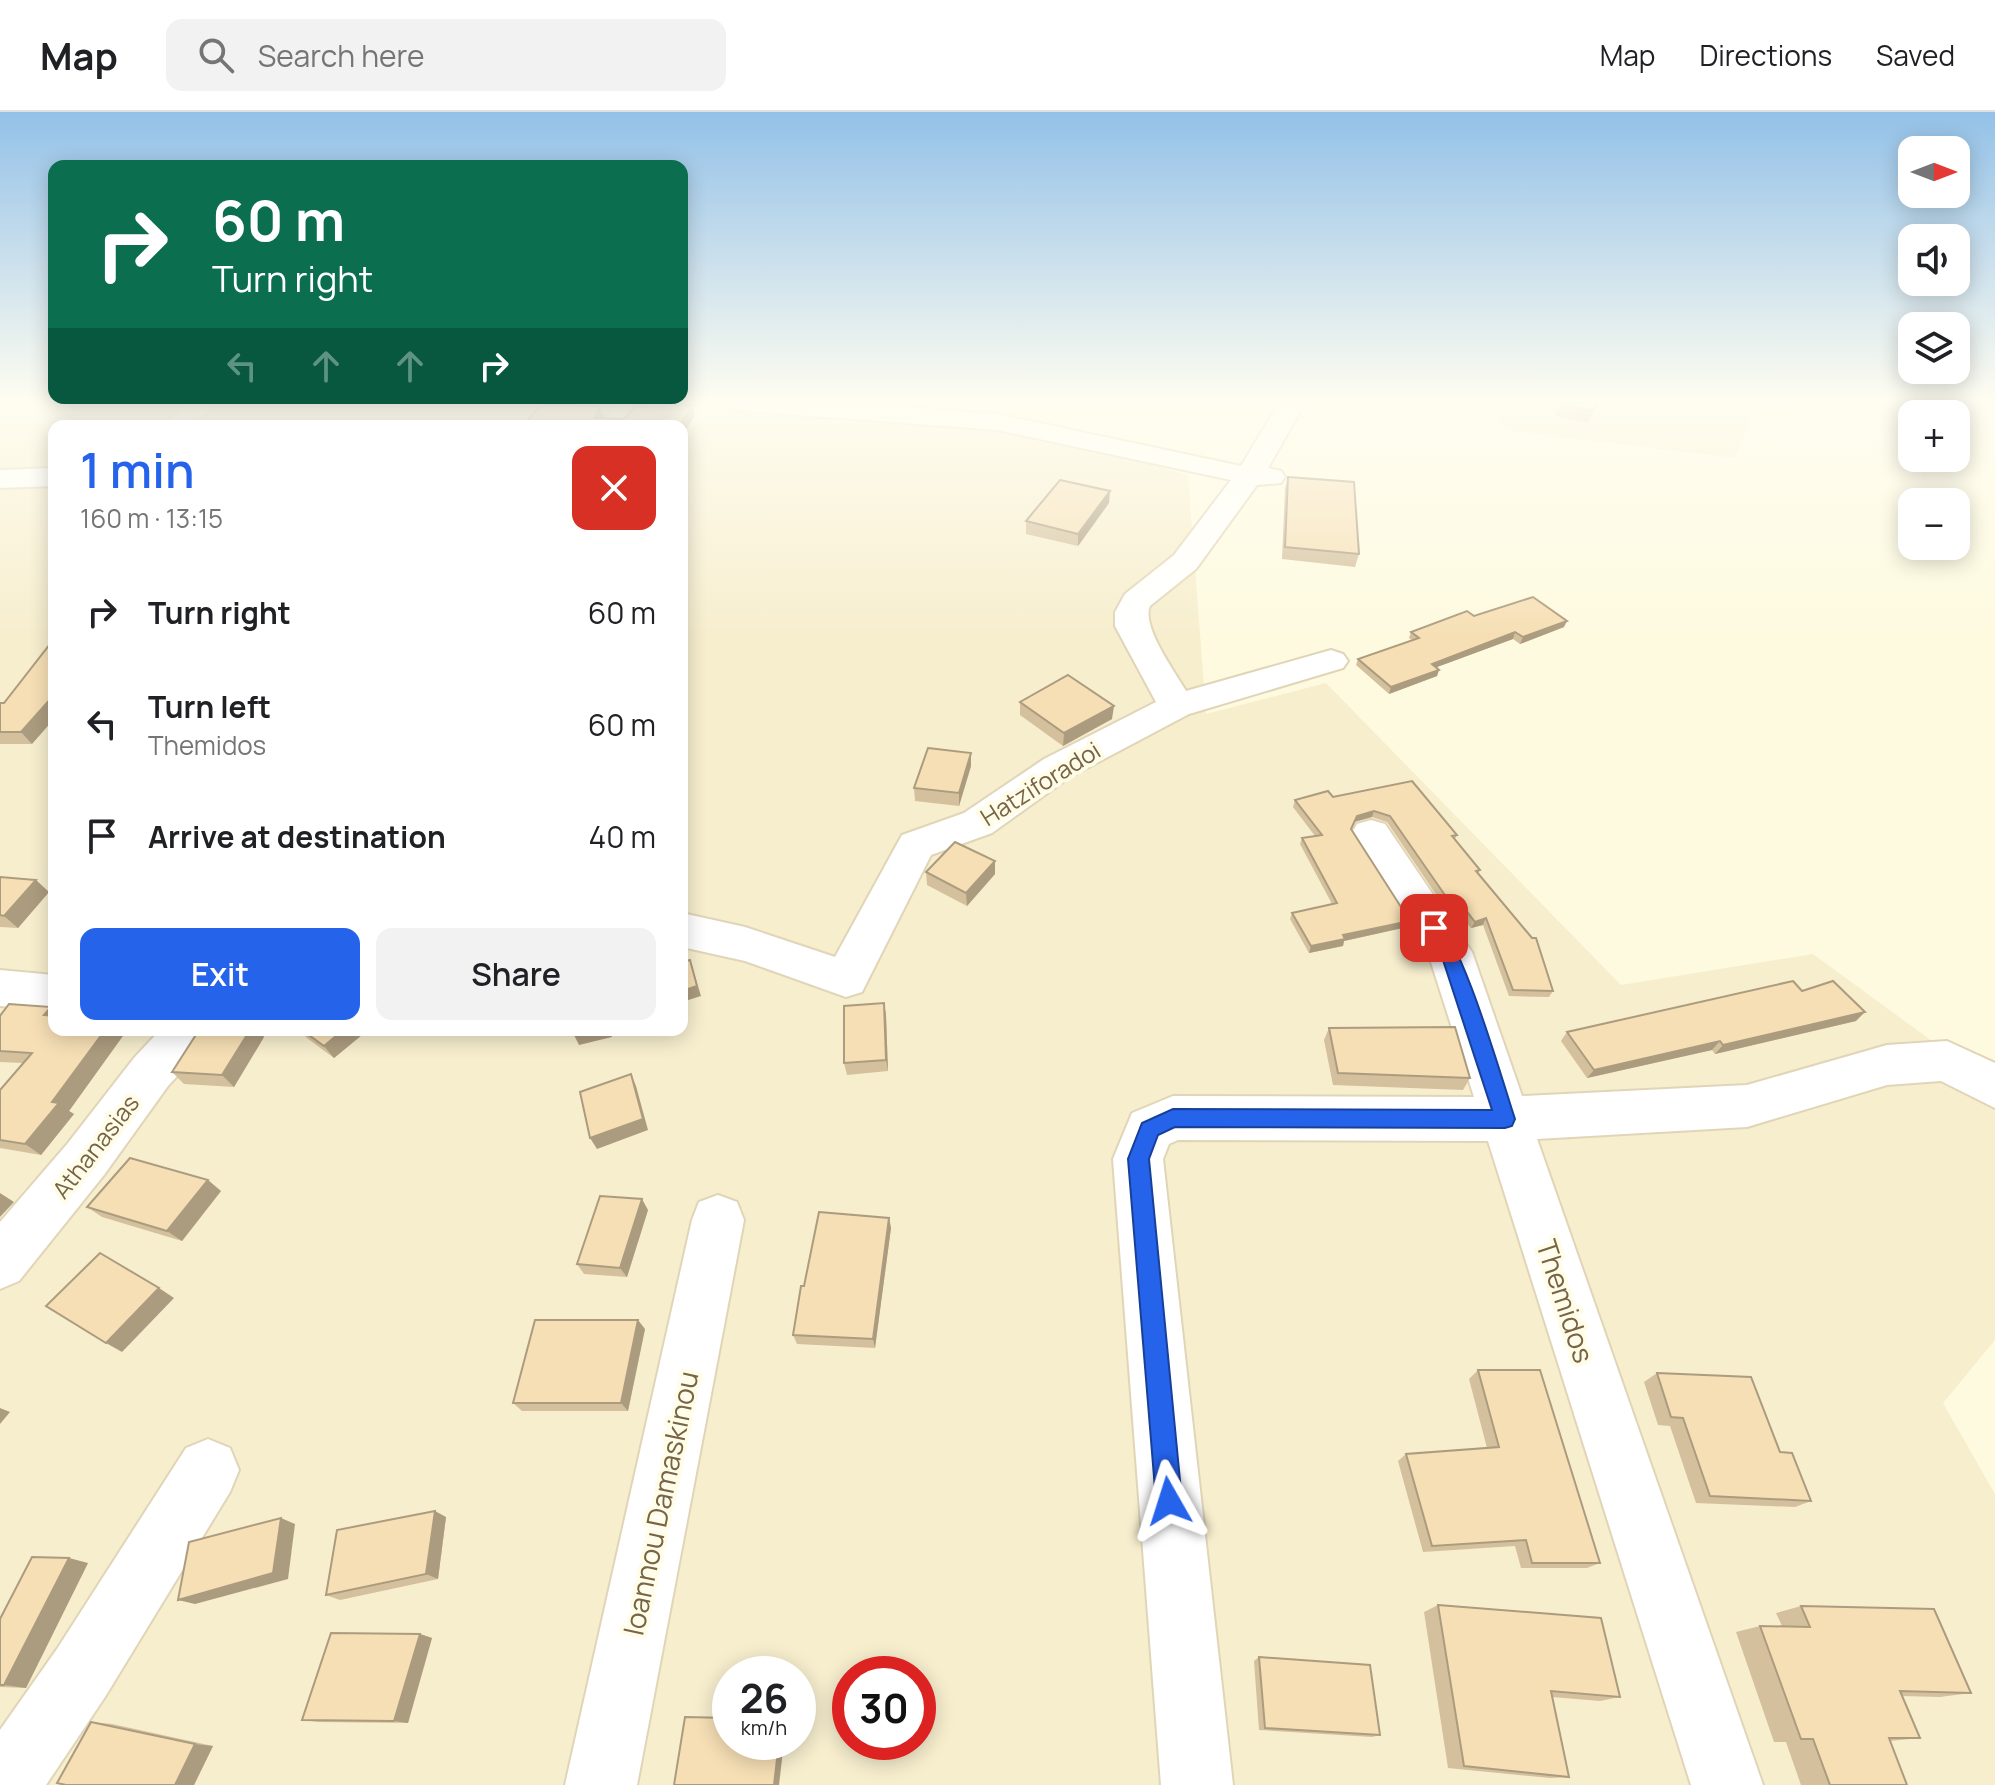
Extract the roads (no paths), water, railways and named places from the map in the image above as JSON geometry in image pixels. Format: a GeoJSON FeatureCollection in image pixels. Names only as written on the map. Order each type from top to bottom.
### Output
{"type":"FeatureCollection","features":[{"type":"Feature","properties":{"kind":"street"},"geometry":{"type":"LineString","coordinates":[[1176,706],[1132,626],[1131,612],[1147,591],[1185,562],[1256,481]]}},
{"type":"Feature","properties":{"kind":"street","name":"Hatziforadoi"},"geometry":{"type":"LineString","coordinates":[[688,931],[765,949],[846,979],[916,845],[978,823],[1057,768],[1176,706],[1331,661]]}},
{"type":"Feature","properties":{"kind":"street","name":"Themidos"},"geometry":{"type":"LineString","coordinates":[[1371,834],[1450,952],[1727,1785]]}},
{"type":"Feature","properties":{"kind":"street"},"geometry":{"type":"LineString","coordinates":[[0,988],[48,992]]}},
{"type":"Feature","properties":{"kind":"street","name":"Athanasias"},"geometry":{"type":"LineString","coordinates":[[0,1263],[77,1171],[151,1072],[184,1036]]}},
{"type":"Feature","properties":{"kind":"street"},"geometry":{"type":"LineString","coordinates":[[1197,1785],[1139,1174],[1138,1159],[1150,1129],[1173,1118],[1505,1119],[1747,1106],[1887,1065],[1947,1061],[1995,1087]]}},
{"type":"Feature","properties":{"kind":"street","name":"Ioannou Damaskinou"},"geometry":{"type":"LineString","coordinates":[[601,1785],[718,1220]]}},
{"type":"Feature","properties":{"kind":"street"},"geometry":{"type":"LineString","coordinates":[[4,1785],[81,1673],[208,1470]]}}]}
